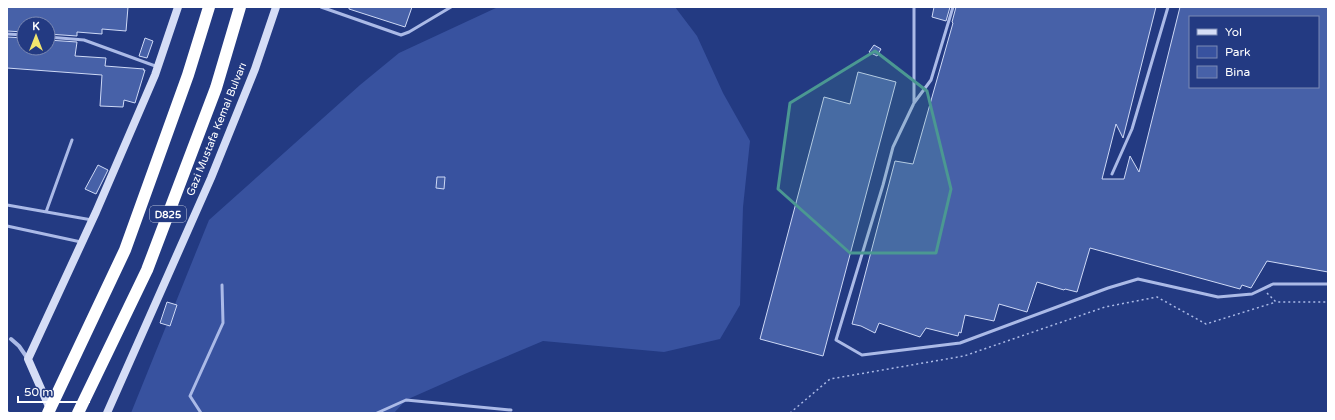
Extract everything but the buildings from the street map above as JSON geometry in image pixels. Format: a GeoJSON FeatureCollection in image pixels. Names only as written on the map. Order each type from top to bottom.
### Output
{"type":"FeatureCollection","features":[{"type":"Feature","properties":{"kind":"highway","name":"D825"},"geometry":{"type":"LineString","coordinates":[[49,411],[125,250],[188,75],[209,7]]}},
{"type":"Feature","properties":{"kind":"highway","name":"Gazi Mustafa Kemal Bulvarı"},"geometry":{"type":"LineString","coordinates":[[78,413],[147,270],[216,88],[240,7]]}},
{"type":"Feature","properties":{"kind":"street"},"geometry":{"type":"LineString","coordinates":[[28,359],[92,220],[158,67],[178,7]]}},
{"type":"Feature","properties":{"kind":"street","name":"Gazi Mustafa Kemal Bulvarı"},"geometry":{"type":"LineString","coordinates":[[107,413],[211,178],[255,68],[276,7]]}},
{"type":"Feature","properties":{"kind":"street"},"geometry":{"type":"LineString","coordinates":[[11,339],[19,346],[28,359],[49,411]]}},
{"type":"Feature","properties":{"kind":"lane"},"geometry":{"type":"LineString","coordinates":[[321,7],[401,35],[409,32],[451,7]]}},
{"type":"Feature","properties":{"kind":"lane"},"geometry":{"type":"LineString","coordinates":[[914,7],[914,103]]}},
{"type":"Feature","properties":{"kind":"lane"},"geometry":{"type":"LineString","coordinates":[[953,7],[931,80],[914,103],[893,147],[884,184],[836,340],[862,355],[960,343],[1138,278],[1218,297],[1252,294],[1273,284],[1328,284]]}},
{"type":"Feature","properties":{"kind":"lane"},"geometry":{"type":"LineString","coordinates":[[1112,174],[1132,129],[1168,7]]}},
{"type":"Feature","properties":{"kind":"lane"},"geometry":{"type":"LineString","coordinates":[[56,38],[84,40],[158,67]]}},
{"type":"Feature","properties":{"kind":"lane"},"geometry":{"type":"LineString","coordinates":[[46,212],[72,140]]}},
{"type":"Feature","properties":{"kind":"lane"},"geometry":{"type":"LineString","coordinates":[[7,205],[92,220]]}},
{"type":"Feature","properties":{"kind":"lane"},"geometry":{"type":"LineString","coordinates":[[7,226],[82,242]]}},
{"type":"Feature","properties":{"kind":"lane"},"geometry":{"type":"LineString","coordinates":[[201,413],[190,396],[222,323],[222,284]]}},
{"type":"Feature","properties":{"kind":"lane"},"geometry":{"type":"LineString","coordinates":[[377,413],[406,400],[512,410]]}},
{"type":"Feature","properties":{"kind":"path"},"geometry":{"type":"LineString","coordinates":[[1262,289],[1276,302]]}},
{"type":"Feature","properties":{"kind":"path"},"geometry":{"type":"LineString","coordinates":[[790,413],[830,380],[964,356],[1104,307],[1157,297],[1206,324],[1276,302],[1328,302]]}},
{"type":"Feature","properties":{"kind":"highlighted area"},"geometry":{"type":"Polygon","coordinates":[[[875,51],[927,91],[951,189],[936,253],[850,253],[778,189],[790,103],[875,51]]]}},
{"type":"Feature","properties":{"kind":"green space"},"geometry":{"type":"Polygon","coordinates":[[[498,7],[675,7],[697,36],[723,93],[750,141],[743,207],[740,305],[720,339],[664,352],[543,341],[406,400],[394,413],[131,413],[209,220],[360,85],[399,53],[498,7]]]}}]}
